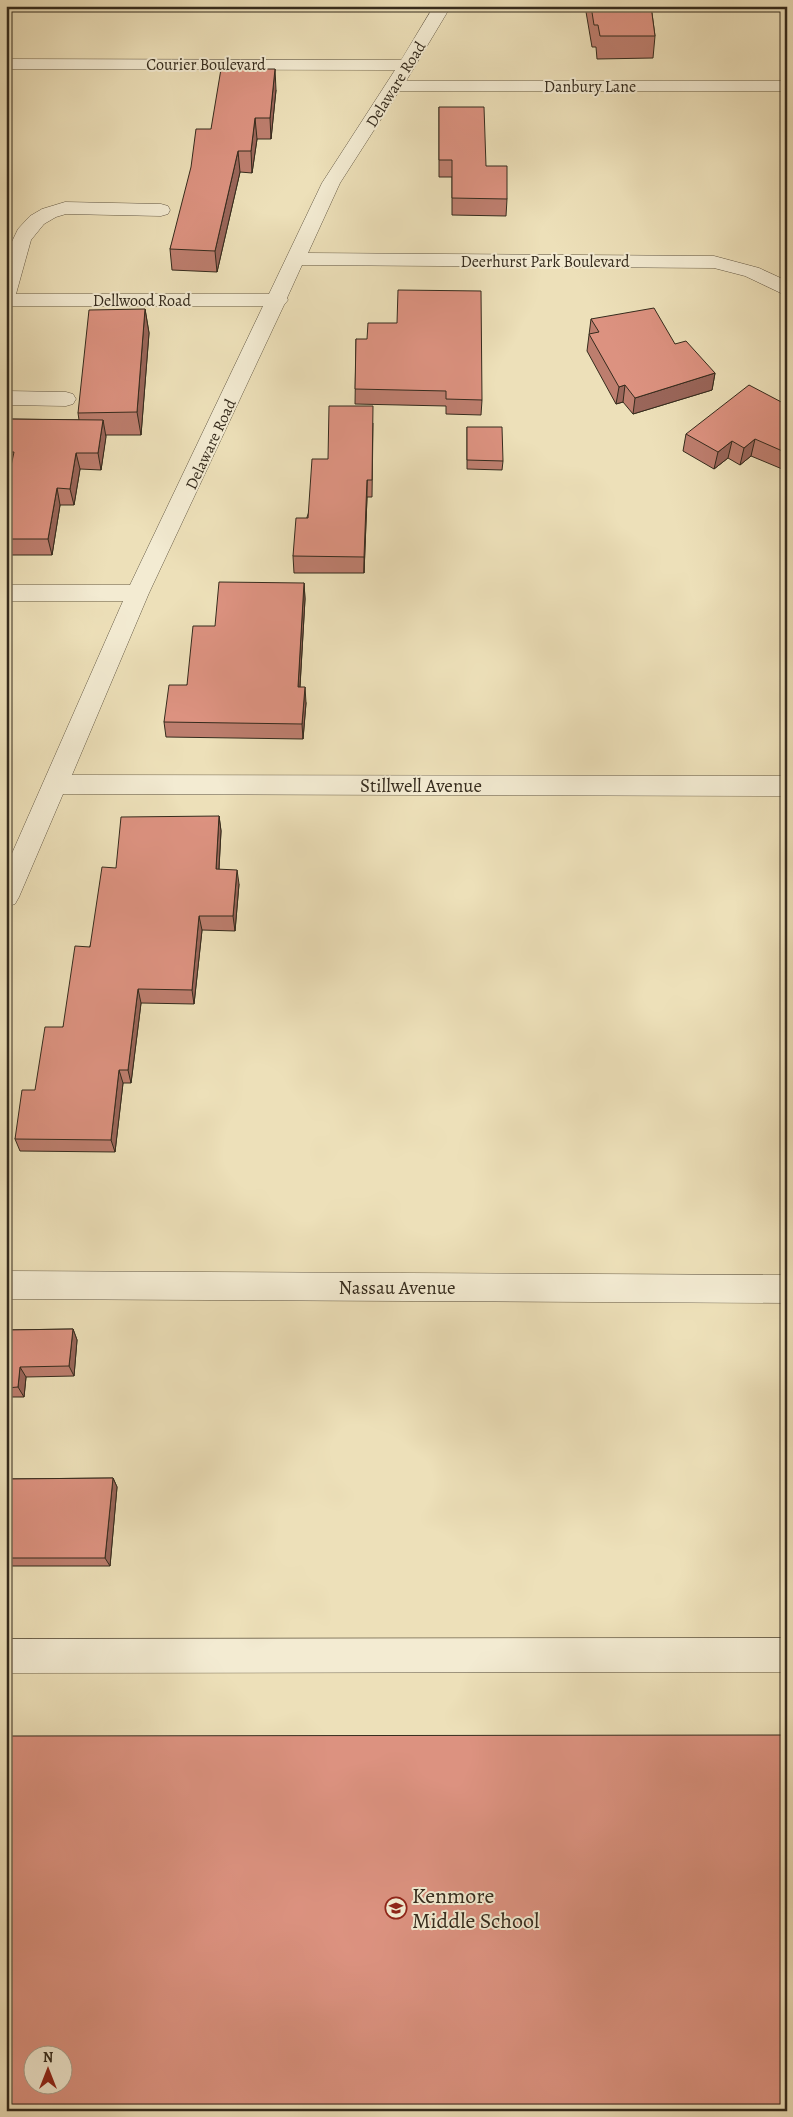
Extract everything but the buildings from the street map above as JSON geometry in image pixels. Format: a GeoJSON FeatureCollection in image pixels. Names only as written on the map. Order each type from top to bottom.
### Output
{"type":"FeatureCollection","features":[{"type":"Feature","properties":{"kind":"street","name":"Delaware Road"},"geometry":{"type":"LineString","coordinates":[[6,897],[138,593],[278,300],[331,183],[361,139],[443,6]]}},
{"type":"Feature","properties":{"kind":"street","name":"Courier Boulevard"},"geometry":{"type":"LineString","coordinates":[[6,64],[406,65]]}},
{"type":"Feature","properties":{"kind":"street","name":"Danbury Lane"},"geometry":{"type":"LineString","coordinates":[[394,86],[787,86]]}},
{"type":"Feature","properties":{"kind":"street"},"geometry":{"type":"LineString","coordinates":[[6,295],[19,244],[25,230],[50,211],[64,208],[161,210]]}},
{"type":"Feature","properties":{"kind":"street","name":"Deerhurst Park Boulevard"},"geometry":{"type":"LineString","coordinates":[[296,259],[714,262],[745,268],[772,280],[787,290]]}},
{"type":"Feature","properties":{"kind":"street","name":"Dellwood Road"},"geometry":{"type":"LineString","coordinates":[[6,300],[278,300]]}},
{"type":"Feature","properties":{"kind":"street"},"geometry":{"type":"LineString","coordinates":[[6,398],[66,399]]}},
{"type":"Feature","properties":{"kind":"street"},"geometry":{"type":"LineString","coordinates":[[6,593],[138,593]]}},
{"type":"Feature","properties":{"kind":"street","name":"Stillwell Avenue"},"geometry":{"type":"LineString","coordinates":[[56,784],[787,786]]}},
{"type":"Feature","properties":{"kind":"street","name":"Nassau Avenue"},"geometry":{"type":"LineString","coordinates":[[6,1285],[787,1289]]}},
{"type":"Feature","properties":{"kind":"street"},"geometry":{"type":"LineString","coordinates":[[6,1656],[787,1655]]}},
{"type":"Feature","properties":{"kind":"place","name":"Kenmore Middle School"},"geometry":{"type":"Point","coordinates":[396,1908]}}]}
